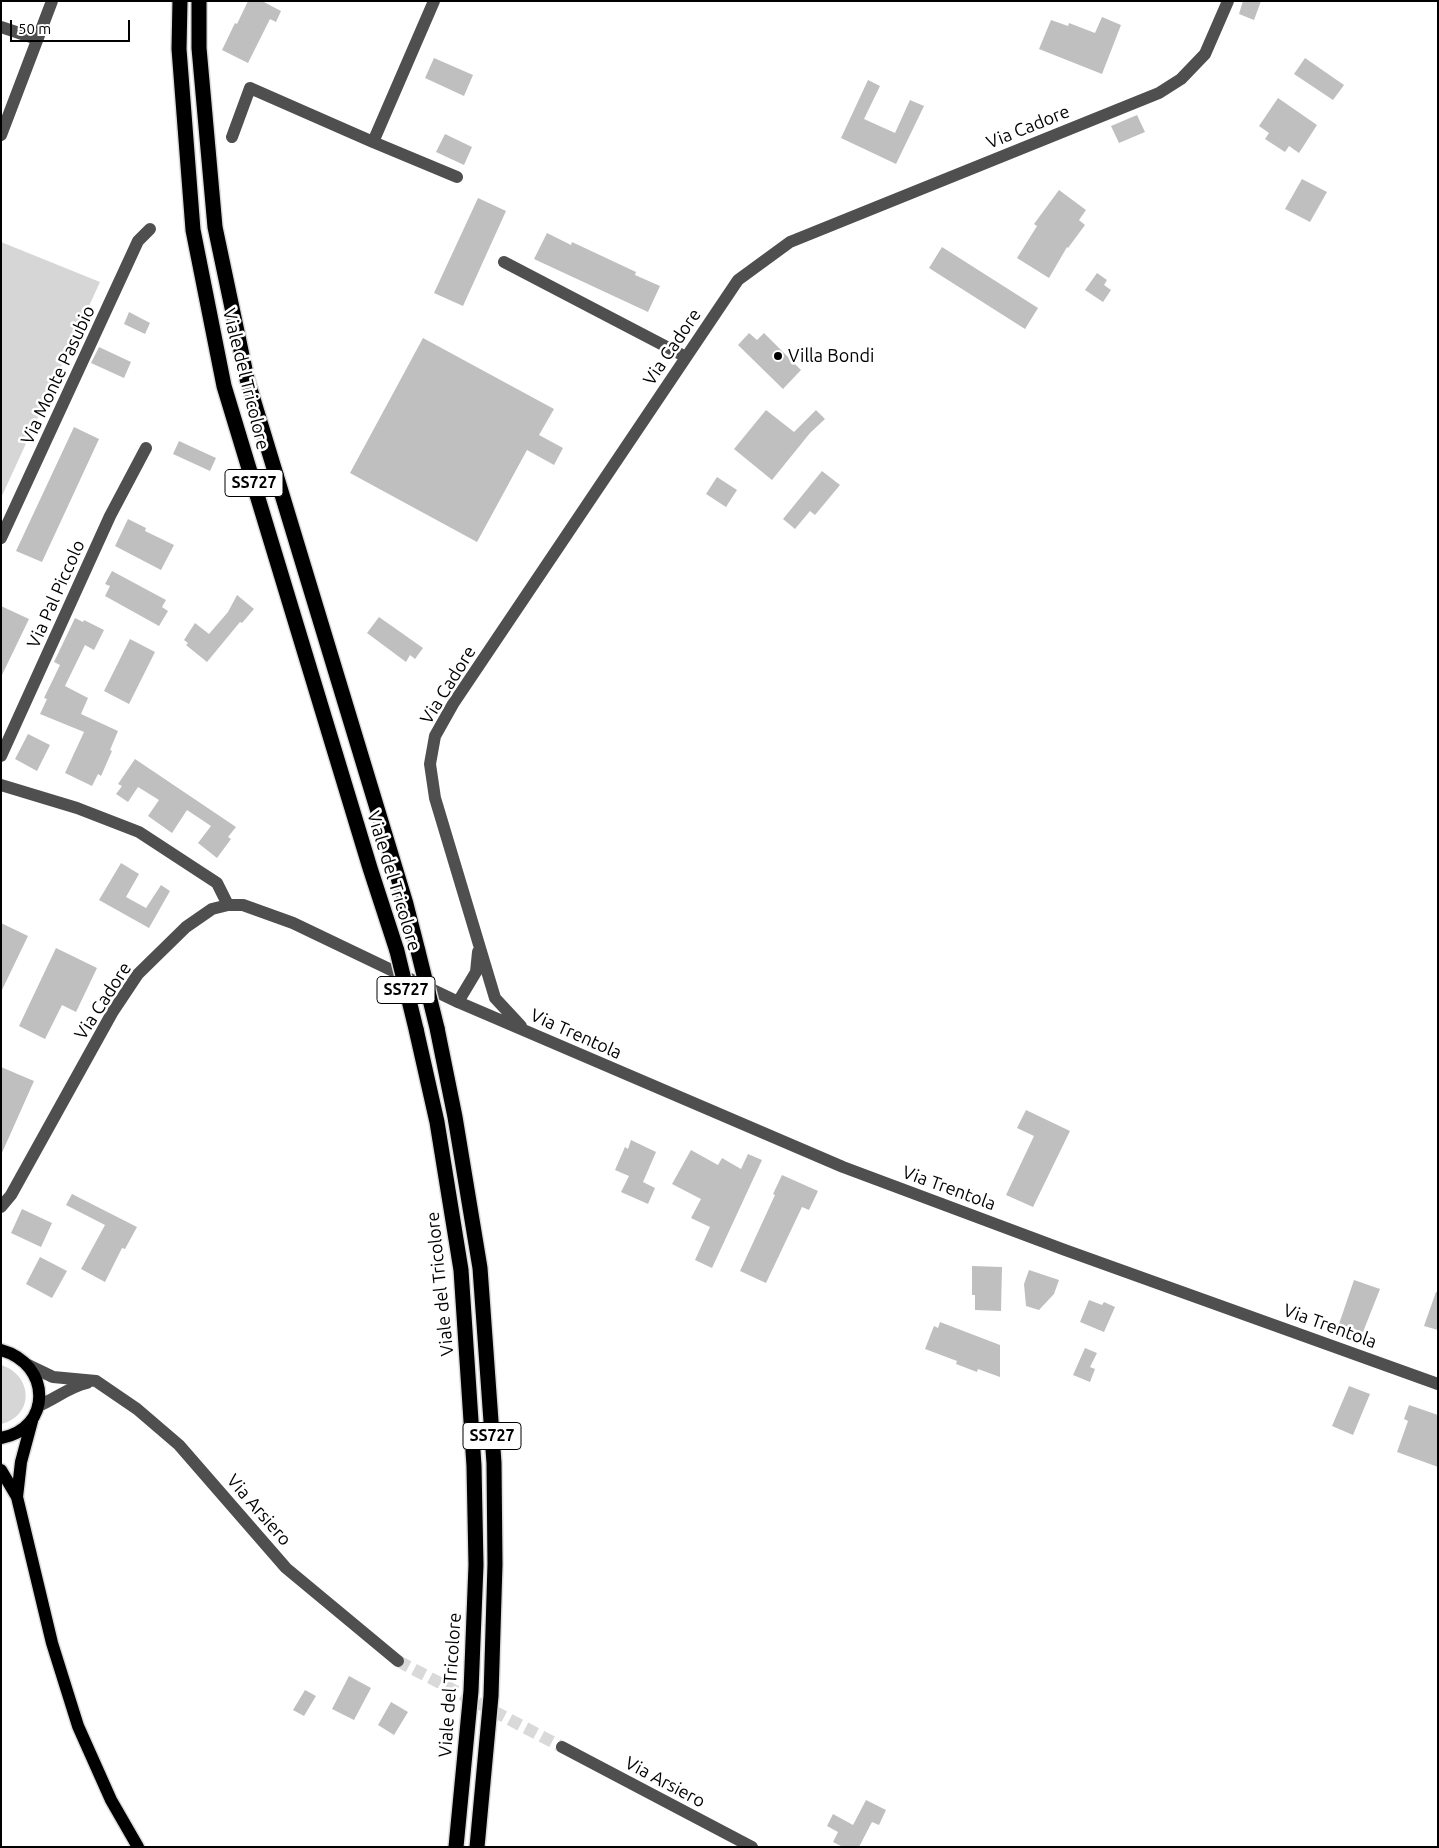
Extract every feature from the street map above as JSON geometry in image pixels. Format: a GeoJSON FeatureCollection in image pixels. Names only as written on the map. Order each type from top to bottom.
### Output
{"type":"FeatureCollection","features":[{"type":"Feature","properties":{"kind":"highway","name":"Viale del Tricolore"},"geometry":{"type":"LineString","coordinates":[[180,1],[179,49],[193,230],[224,386],[370,868],[397,951],[437,1122],[461,1270],[474,1466],[476,1565],[472,1691],[456,1847]]}},
{"type":"Feature","properties":{"kind":"highway","name":"Viale del Tricolore"},"geometry":{"type":"LineString","coordinates":[[200,1],[199,48],[215,227],[247,379],[406,904],[437,1028],[455,1117],[480,1268],[494,1463],[495,1564],[491,1696],[477,1847]]}},
{"type":"Feature","properties":{"kind":"main road"},"geometry":{"type":"LineString","coordinates":[[1,1343],[7,1352],[28,1365],[38,1385],[35,1412],[21,1462],[18,1497],[52,1642],[78,1726],[111,1800],[138,1847]]}},
{"type":"Feature","properties":{"kind":"main road"},"geometry":{"type":"LineString","coordinates":[[1,1438],[18,1432],[26,1426],[35,1412]]}},
{"type":"Feature","properties":{"kind":"main road"},"geometry":{"type":"LineString","coordinates":[[1,1470],[18,1497]]}},
{"type":"Feature","properties":{"kind":"street"},"geometry":{"type":"LineString","coordinates":[[1,135],[52,1]]}},
{"type":"Feature","properties":{"kind":"street"},"geometry":{"type":"LineString","coordinates":[[373,142],[434,1]]}},
{"type":"Feature","properties":{"kind":"street","name":"Via Cadore"},"geometry":{"type":"LineString","coordinates":[[524,1029],[495,998],[479,946],[435,798],[430,764],[435,736],[453,704],[738,280],[790,242],[1159,92],[1181,79],[1204,54],[1228,1]]}},
{"type":"Feature","properties":{"kind":"street"},"geometry":{"type":"LineString","coordinates":[[1,27],[37,38]]}},
{"type":"Feature","properties":{"kind":"street"},"geometry":{"type":"LineString","coordinates":[[232,137],[250,88],[457,177]]}},
{"type":"Feature","properties":{"kind":"street","name":"Via Monte Pasubio"},"geometry":{"type":"LineString","coordinates":[[1,538],[138,241],[150,229]]}},
{"type":"Feature","properties":{"kind":"street"},"geometry":{"type":"LineString","coordinates":[[504,262],[686,357]]}},
{"type":"Feature","properties":{"kind":"street","name":"Via Pal Piccolo"},"geometry":{"type":"LineString","coordinates":[[1,756],[110,516],[146,448]]}},
{"type":"Feature","properties":{"kind":"street"},"geometry":{"type":"LineString","coordinates":[[1,785],[77,808],[139,832],[217,883],[228,905]]}},
{"type":"Feature","properties":{"kind":"street","name":"Via Cadore"},"geometry":{"type":"LineString","coordinates":[[1,1206],[11,1195],[112,1013],[138,974],[186,927],[212,909],[228,905],[243,905],[293,923],[458,1002],[476,972],[479,946]]}},
{"type":"Feature","properties":{"kind":"street","name":"Via Trentola"},"geometry":{"type":"LineString","coordinates":[[458,1002],[843,1167],[1065,1250],[1438,1384]]}},
{"type":"Feature","properties":{"kind":"street","name":"Via Arsiero"},"geometry":{"type":"LineString","coordinates":[[28,1365],[53,1376],[96,1380],[137,1409],[179,1445],[286,1568],[398,1661]]}},
{"type":"Feature","properties":{"kind":"street"},"geometry":{"type":"LineString","coordinates":[[35,1412],[65,1391],[96,1380]]}},
{"type":"Feature","properties":{"kind":"street","name":"Via Arsiero"},"geometry":{"type":"LineString","coordinates":[[562,1747],[752,1847]]}},
{"type":"Feature","properties":{"kind":"shaded area"},"geometry":{"type":"Polygon","coordinates":[[[1,242],[100,282],[1,498],[1,242]]]}},
{"type":"Feature","properties":{"kind":"shaded area"},"geometry":{"type":"Polygon","coordinates":[[[1,1365],[12,1370],[19,1377],[26,1395],[20,1413],[12,1420],[1,1424],[1,1365]]]}},
{"type":"Feature","properties":{"kind":"building"},"geometry":{"type":"Polygon","coordinates":[[[248,1],[262,1],[281,11],[276,22],[270,19],[248,63],[222,50],[248,1]]]}},
{"type":"Feature","properties":{"kind":"building"},"geometry":{"type":"Polygon","coordinates":[[[1243,1],[1261,1],[1254,20],[1239,14],[1243,1]]]}},
{"type":"Feature","properties":{"kind":"building"},"geometry":{"type":"Polygon","coordinates":[[[1102,17],[1121,25],[1102,74],[1039,49],[1051,20],[1068,26],[1069,23],[1095,33],[1102,17]]]}},
{"type":"Feature","properties":{"kind":"building"},"geometry":{"type":"Polygon","coordinates":[[[434,58],[473,75],[464,96],[425,78],[434,58]]]}},
{"type":"Feature","properties":{"kind":"building"},"geometry":{"type":"Polygon","coordinates":[[[1305,58],[1344,85],[1333,100],[1294,74],[1305,58]]]}},
{"type":"Feature","properties":{"kind":"building"},"geometry":{"type":"Polygon","coordinates":[[[868,80],[880,86],[864,119],[895,133],[910,100],[924,106],[896,164],[841,138],[868,80]]]}},
{"type":"Feature","properties":{"kind":"building"},"geometry":{"type":"Polygon","coordinates":[[[1278,98],[1317,125],[1299,153],[1289,146],[1285,152],[1265,139],[1269,133],[1259,126],[1278,98]]]}},
{"type":"Feature","properties":{"kind":"building"},"geometry":{"type":"Polygon","coordinates":[[[1137,115],[1145,132],[1119,143],[1111,126],[1137,115]]]}},
{"type":"Feature","properties":{"kind":"building"},"geometry":{"type":"Polygon","coordinates":[[[445,134],[472,147],[464,165],[436,152],[445,134]]]}},
{"type":"Feature","properties":{"kind":"building"},"geometry":{"type":"Polygon","coordinates":[[[1302,179],[1327,192],[1310,222],[1285,209],[1302,179]]]}},
{"type":"Feature","properties":{"kind":"building"},"geometry":{"type":"Polygon","coordinates":[[[1059,190],[1086,210],[1079,220],[1085,225],[1067,247],[1049,278],[1017,258],[1037,226],[1034,224],[1059,190]]]}},
{"type":"Feature","properties":{"kind":"building"},"geometry":{"type":"Polygon","coordinates":[[[478,198],[506,211],[463,306],[434,293],[478,198]]]}},
{"type":"Feature","properties":{"kind":"building"},"geometry":{"type":"Polygon","coordinates":[[[547,233],[571,245],[572,242],[636,272],[635,275],[660,286],[648,312],[534,259],[547,233]]]}},
{"type":"Feature","properties":{"kind":"building"},"geometry":{"type":"Polygon","coordinates":[[[942,247],[1038,308],[1025,329],[929,268],[942,247]]]}},
{"type":"Feature","properties":{"kind":"building"},"geometry":{"type":"Polygon","coordinates":[[[1097,273],[1107,280],[1104,285],[1111,290],[1103,302],[1085,290],[1097,273]]]}},
{"type":"Feature","properties":{"kind":"building"},"geometry":{"type":"Polygon","coordinates":[[[129,312],[150,323],[145,334],[124,324],[129,312]]]}},
{"type":"Feature","properties":{"kind":"building"},"geometry":{"type":"Polygon","coordinates":[[[749,333],[757,340],[764,333],[801,370],[783,389],[738,345],[749,333]]]}},
{"type":"Feature","properties":{"kind":"building"},"geometry":{"type":"Polygon","coordinates":[[[423,338],[554,409],[539,435],[563,448],[554,465],[527,450],[477,542],[350,473],[423,338]]]}},
{"type":"Feature","properties":{"kind":"building"},"geometry":{"type":"Polygon","coordinates":[[[99,347],[131,362],[124,378],[91,363],[99,347]]]}},
{"type":"Feature","properties":{"kind":"building"},"geometry":{"type":"Polygon","coordinates":[[[766,410],[794,432],[816,410],[825,419],[810,433],[772,480],[734,449],[766,410]]]}},
{"type":"Feature","properties":{"kind":"building"},"geometry":{"type":"Polygon","coordinates":[[[74,427],[99,439],[42,562],[16,551],[74,427]]]}},
{"type":"Feature","properties":{"kind":"building"},"geometry":{"type":"Polygon","coordinates":[[[179,441],[216,458],[210,471],[173,454],[179,441]]]}},
{"type":"Feature","properties":{"kind":"building"},"geometry":{"type":"Polygon","coordinates":[[[822,471],[840,485],[815,515],[810,511],[795,529],[783,519],[822,471]]]}},
{"type":"Feature","properties":{"kind":"building"},"geometry":{"type":"Polygon","coordinates":[[[717,477],[737,490],[726,507],[706,494],[717,477]]]}},
{"type":"Feature","properties":{"kind":"building"},"geometry":{"type":"Polygon","coordinates":[[[128,519],[146,528],[145,531],[174,545],[161,570],[115,546],[128,519]]]}},
{"type":"Feature","properties":{"kind":"building"},"geometry":{"type":"Polygon","coordinates":[[[112,571],[166,600],[162,607],[168,611],[159,626],[105,596],[110,586],[105,584],[112,571]]]}},
{"type":"Feature","properties":{"kind":"building"},"geometry":{"type":"Polygon","coordinates":[[[237,595],[254,609],[242,623],[240,622],[207,662],[186,645],[188,643],[184,640],[195,623],[209,634],[228,612],[237,595]]]}},
{"type":"Feature","properties":{"kind":"building"},"geometry":{"type":"Polygon","coordinates":[[[1,606],[29,619],[1,677],[1,606]]]}},
{"type":"Feature","properties":{"kind":"building"},"geometry":{"type":"Polygon","coordinates":[[[379,617],[423,648],[415,659],[410,655],[406,662],[367,633],[379,617]]]}},
{"type":"Feature","properties":{"kind":"building"},"geometry":{"type":"Polygon","coordinates":[[[75,618],[83,622],[84,620],[104,630],[94,650],[85,645],[65,686],[88,698],[81,714],[118,731],[101,776],[98,774],[92,786],[65,773],[84,732],[40,714],[47,699],[44,698],[60,665],[54,662],[75,618]]]}},
{"type":"Feature","properties":{"kind":"building"},"geometry":{"type":"Polygon","coordinates":[[[130,639],[155,652],[129,704],[104,691],[130,639]]]}},
{"type":"Feature","properties":{"kind":"building"},"geometry":{"type":"Polygon","coordinates":[[[28,734],[50,745],[37,771],[15,759],[28,734]]]}},
{"type":"Feature","properties":{"kind":"building"},"geometry":{"type":"Polygon","coordinates":[[[135,759],[236,827],[228,837],[231,839],[217,858],[198,843],[211,826],[187,810],[172,833],[148,816],[159,800],[138,787],[128,802],[116,794],[122,786],[118,784],[135,759]]]}},
{"type":"Feature","properties":{"kind":"building"},"geometry":{"type":"Polygon","coordinates":[[[121,863],[139,874],[126,897],[146,908],[161,885],[170,891],[149,928],[99,900],[121,863]]]}},
{"type":"Feature","properties":{"kind":"building"},"geometry":{"type":"Polygon","coordinates":[[[1,923],[28,936],[1,992],[1,923]]]}},
{"type":"Feature","properties":{"kind":"building"},"geometry":{"type":"Polygon","coordinates":[[[56,948],[97,968],[76,1012],[62,1005],[45,1039],[19,1026],[56,948]]]}},
{"type":"Feature","properties":{"kind":"building"},"geometry":{"type":"Polygon","coordinates":[[[1,1067],[34,1081],[1,1155],[1,1067]]]}},
{"type":"Feature","properties":{"kind":"building"},"geometry":{"type":"Polygon","coordinates":[[[1026,1110],[1070,1131],[1033,1207],[1006,1195],[1034,1136],[1017,1128],[1026,1110]]]}},
{"type":"Feature","properties":{"kind":"building"},"geometry":{"type":"Polygon","coordinates":[[[631,1140],[656,1152],[643,1182],[655,1188],[648,1204],[621,1192],[629,1176],[615,1170],[625,1147],[628,1149],[631,1140]]]}},
{"type":"Feature","properties":{"kind":"building"},"geometry":{"type":"Polygon","coordinates":[[[691,1150],[718,1165],[722,1158],[741,1169],[748,1154],[762,1160],[712,1268],[695,1260],[710,1227],[691,1218],[701,1199],[672,1184],[691,1150]]]}},
{"type":"Feature","properties":{"kind":"building"},"geometry":{"type":"Polygon","coordinates":[[[782,1175],[818,1191],[809,1210],[802,1207],[766,1283],[740,1271],[775,1195],[773,1194],[782,1175]]]}},
{"type":"Feature","properties":{"kind":"building"},"geometry":{"type":"Polygon","coordinates":[[[72,1194],[137,1227],[125,1249],[122,1248],[105,1282],[81,1269],[105,1225],[66,1205],[72,1194]]]}},
{"type":"Feature","properties":{"kind":"building"},"geometry":{"type":"Polygon","coordinates":[[[22,1209],[52,1223],[41,1247],[11,1233],[22,1209]]]}},
{"type":"Feature","properties":{"kind":"building"},"geometry":{"type":"Polygon","coordinates":[[[40,1257],[67,1271],[52,1298],[26,1284],[40,1257]]]}},
{"type":"Feature","properties":{"kind":"building"},"geometry":{"type":"Polygon","coordinates":[[[972,1266],[1002,1267],[1001,1311],[975,1310],[975,1295],[972,1295],[972,1266]]]}},
{"type":"Feature","properties":{"kind":"building"},"geometry":{"type":"Polygon","coordinates":[[[1029,1270],[1059,1280],[1054,1294],[1039,1310],[1026,1306],[1024,1284],[1029,1270]]]}},
{"type":"Feature","properties":{"kind":"building"},"geometry":{"type":"Polygon","coordinates":[[[1354,1280],[1380,1289],[1363,1332],[1339,1324],[1354,1280]]]}},
{"type":"Feature","properties":{"kind":"building"},"geometry":{"type":"Polygon","coordinates":[[[1436,1292],[1438,1292],[1438,1330],[1424,1326],[1436,1292]]]}},
{"type":"Feature","properties":{"kind":"building"},"geometry":{"type":"Polygon","coordinates":[[[1089,1300],[1102,1305],[1104,1302],[1115,1307],[1104,1332],[1080,1322],[1089,1300]]]}},
{"type":"Feature","properties":{"kind":"building"},"geometry":{"type":"Polygon","coordinates":[[[940,1322],[1000,1345],[1000,1377],[978,1369],[977,1372],[956,1364],[957,1361],[925,1349],[934,1326],[938,1328],[940,1322]]]}},
{"type":"Feature","properties":{"kind":"building"},"geometry":{"type":"Polygon","coordinates":[[[1085,1348],[1097,1353],[1090,1367],[1095,1369],[1090,1382],[1073,1375],[1085,1348]]]}},
{"type":"Feature","properties":{"kind":"building"},"geometry":{"type":"Polygon","coordinates":[[[1349,1386],[1370,1394],[1353,1435],[1332,1426],[1349,1386]]]}},
{"type":"Feature","properties":{"kind":"building"},"geometry":{"type":"Polygon","coordinates":[[[1409,1405],[1438,1415],[1438,1467],[1397,1452],[1408,1421],[1404,1419],[1409,1405]]]}},
{"type":"Feature","properties":{"kind":"building"},"geometry":{"type":"Polygon","coordinates":[[[349,1676],[371,1688],[354,1720],[332,1709],[349,1676]]]}},
{"type":"Feature","properties":{"kind":"building"},"geometry":{"type":"Polygon","coordinates":[[[305,1690],[316,1696],[304,1716],[293,1710],[305,1690]]]}},
{"type":"Feature","properties":{"kind":"building"},"geometry":{"type":"Polygon","coordinates":[[[391,1702],[408,1712],[394,1735],[378,1725],[391,1702]]]}},
{"type":"Feature","properties":{"kind":"building"},"geometry":{"type":"Polygon","coordinates":[[[866,1800],[886,1810],[879,1825],[872,1822],[859,1847],[843,1847],[833,1842],[838,1832],[827,1826],[833,1814],[853,1825],[866,1800]]]}},
{"type":"Feature","properties":{"kind":"tunnel"},"geometry":{"type":"LineString","coordinates":[[398,1661],[562,1747]]}},
{"type":"Feature","properties":{"kind":"place","name":"Villa Bondi"},"geometry":{"type":"Point","coordinates":[778,356]}}]}
